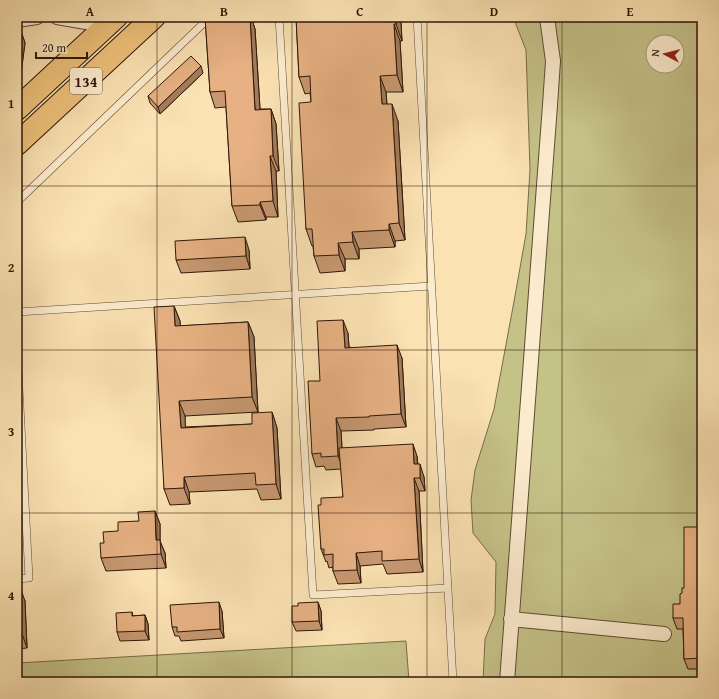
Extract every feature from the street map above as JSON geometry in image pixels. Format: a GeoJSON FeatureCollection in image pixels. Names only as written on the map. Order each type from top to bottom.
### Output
{"type":"FeatureCollection","features":[{"type":"Feature","properties":{"kind":"highway","name":"134"},"geometry":{"type":"LineString","coordinates":[[17,144],[154,17]]}},
{"type":"Feature","properties":{"kind":"highway","name":"134"},"geometry":{"type":"LineString","coordinates":[[17,109],[110,22]]}},
{"type":"Feature","properties":{"kind":"street"},"geometry":{"type":"LineString","coordinates":[[17,20],[37,17]]}},
{"type":"Feature","properties":{"kind":"street"},"geometry":{"type":"LineString","coordinates":[[57,17],[86,22],[110,22]]}},
{"type":"Feature","properties":{"kind":"street"},"geometry":{"type":"LineString","coordinates":[[507,682],[553,61],[547,17]]}},
{"type":"Feature","properties":{"kind":"street"},"geometry":{"type":"LineString","coordinates":[[511,619],[664,634]]}},
{"type":"Feature","properties":{"kind":"lane"},"geometry":{"type":"LineString","coordinates":[[17,202],[210,17]]}},
{"type":"Feature","properties":{"kind":"lane"},"geometry":{"type":"LineString","coordinates":[[280,17],[314,595],[448,588]]}},
{"type":"Feature","properties":{"kind":"lane"},"geometry":{"type":"LineString","coordinates":[[417,17],[453,682]]}},
{"type":"Feature","properties":{"kind":"lane"},"geometry":{"type":"LineString","coordinates":[[17,312],[431,286]]}},
{"type":"Feature","properties":{"kind":"lane"},"geometry":{"type":"LineString","coordinates":[[17,350],[29,578],[17,579]]}},
{"type":"Feature","properties":{"kind":"shaded area"},"geometry":{"type":"Polygon","coordinates":[[[513,17],[702,17],[702,682],[483,682],[485,639],[495,614],[496,562],[473,533],[471,500],[475,470],[494,409],[515,296],[526,234],[530,170],[526,50],[513,17]]]}},
{"type":"Feature","properties":{"kind":"shaded area"},"geometry":{"type":"Polygon","coordinates":[[[406,641],[409,682],[17,682],[17,663],[406,641]]]}},
{"type":"Feature","properties":{"kind":"building"},"geometry":{"type":"Polygon","coordinates":[[[205,17],[250,17],[255,110],[271,109],[273,156],[270,156],[273,201],[260,202],[260,205],[232,206],[225,91],[210,92],[205,17]]]}},
{"type":"Feature","properties":{"kind":"building"},"geometry":{"type":"Polygon","coordinates":[[[296,17],[396,17],[396,24],[394,24],[397,75],[380,76],[382,104],[392,104],[399,223],[389,224],[389,230],[352,232],[353,242],[338,243],[339,255],[314,256],[312,229],[306,229],[299,103],[311,102],[310,76],[299,77],[296,17]]]}},
{"type":"Feature","properties":{"kind":"building"},"geometry":{"type":"Polygon","coordinates":[[[17,33],[22,34],[18,64],[17,64],[17,33]]]}},
{"type":"Feature","properties":{"kind":"building"},"geometry":{"type":"Polygon","coordinates":[[[191,56],[201,66],[158,107],[148,96],[191,56]]]}},
{"type":"Feature","properties":{"kind":"building"},"geometry":{"type":"Polygon","coordinates":[[[245,237],[246,256],[176,260],[175,241],[245,237]]]}},
{"type":"Feature","properties":{"kind":"building"},"geometry":{"type":"Polygon","coordinates":[[[174,306],[175,326],[248,322],[252,397],[179,401],[181,428],[252,424],[252,413],[272,412],[276,484],[256,485],[255,473],[184,477],[184,488],[164,489],[154,307],[174,306]]]}},
{"type":"Feature","properties":{"kind":"building"},"geometry":{"type":"Polygon","coordinates":[[[343,320],[345,348],[397,345],[401,414],[336,418],[338,456],[321,457],[321,453],[312,454],[308,381],[320,381],[317,321],[343,320]]]}},
{"type":"Feature","properties":{"kind":"building"},"geometry":{"type":"Polygon","coordinates":[[[413,444],[414,464],[420,464],[420,478],[414,478],[419,559],[382,561],[382,551],[356,553],[357,570],[333,571],[333,554],[324,555],[324,549],[321,549],[318,505],[321,505],[321,498],[343,497],[339,448],[413,444]]]}},
{"type":"Feature","properties":{"kind":"building"},"geometry":{"type":"Polygon","coordinates":[[[155,511],[156,540],[160,540],[161,554],[101,558],[100,543],[104,543],[103,532],[118,531],[118,522],[139,521],[138,512],[155,511]]]}},
{"type":"Feature","properties":{"kind":"building"},"geometry":{"type":"Polygon","coordinates":[[[684,527],[702,527],[702,658],[684,659],[683,618],[673,618],[673,604],[680,604],[680,594],[682,593],[682,588],[684,588],[684,527]]]}},
{"type":"Feature","properties":{"kind":"building"},"geometry":{"type":"Polygon","coordinates":[[[17,584],[19,584],[21,631],[17,632],[17,584]]]}},
{"type":"Feature","properties":{"kind":"building"},"geometry":{"type":"Polygon","coordinates":[[[219,602],[220,629],[177,632],[177,627],[172,627],[170,605],[219,602]]]}},
{"type":"Feature","properties":{"kind":"building"},"geometry":{"type":"Polygon","coordinates":[[[318,602],[319,621],[292,622],[292,606],[298,606],[298,603],[318,602]]]}},
{"type":"Feature","properties":{"kind":"building"},"geometry":{"type":"Polygon","coordinates":[[[132,612],[132,616],[145,615],[145,631],[117,632],[116,613],[132,612]]]}}]}
